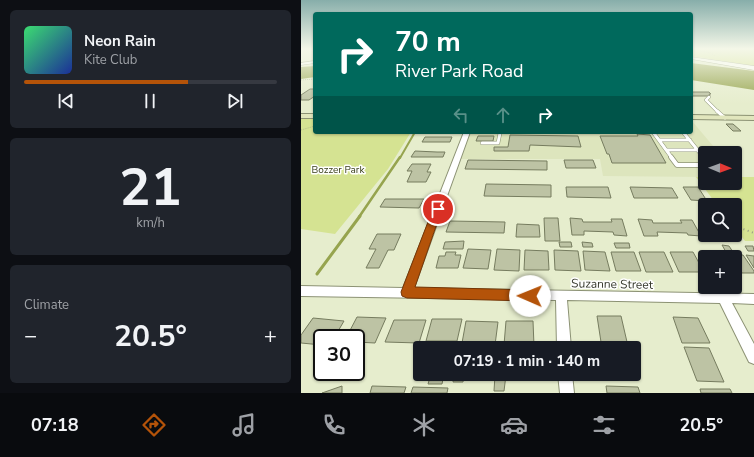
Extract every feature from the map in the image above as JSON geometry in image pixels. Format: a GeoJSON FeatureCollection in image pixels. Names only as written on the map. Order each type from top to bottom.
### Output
{"type":"FeatureCollection","features":[{"type":"Feature","properties":{"kind":"main road"},"geometry":{"type":"LineString","coordinates":[[301,116],[313,116]]}},
{"type":"Feature","properties":{"kind":"main road"},"geometry":{"type":"LineString","coordinates":[[693,117],[754,118]]}},
{"type":"Feature","properties":{"kind":"street"},"geometry":{"type":"LineString","coordinates":[[407,292],[466,134]]}},
{"type":"Feature","properties":{"kind":"street","name":"Suzanne Street"},"geometry":{"type":"LineString","coordinates":[[301,291],[754,299]]}},
{"type":"Feature","properties":{"kind":"street"},"geometry":{"type":"LineString","coordinates":[[561,296],[564,341]]}},
{"type":"Feature","properties":{"kind":"street"},"geometry":{"type":"LineString","coordinates":[[723,298],[754,357]]}},
{"type":"Feature","properties":{"kind":"street"},"geometry":{"type":"LineString","coordinates":[[566,381],[567,393]]}},
{"type":"Feature","properties":{"kind":"lane"},"geometry":{"type":"LineString","coordinates":[[709,96],[706,100],[725,118]]}},
{"type":"Feature","properties":{"kind":"lane"},"geometry":{"type":"LineString","coordinates":[[482,144],[498,144],[500,134]]}},
{"type":"Feature","properties":{"kind":"lane"},"geometry":{"type":"LineString","coordinates":[[654,134],[677,165],[698,165]]}},
{"type":"Feature","properties":{"kind":"lane"},"geometry":{"type":"LineString","coordinates":[[685,134],[698,150]]}},
{"type":"Feature","properties":{"kind":"lane"},"geometry":{"type":"LineString","coordinates":[[659,140],[690,140]]}},
{"type":"Feature","properties":{"kind":"lane"},"geometry":{"type":"LineString","coordinates":[[666,150],[698,150]]}},
{"type":"Feature","properties":{"kind":"path"},"geometry":{"type":"LineString","coordinates":[[301,80],[313,79]]}},
{"type":"Feature","properties":{"kind":"path"},"geometry":{"type":"LineString","coordinates":[[301,130],[313,127]]}},
{"type":"Feature","properties":{"kind":"path"},"geometry":{"type":"LineString","coordinates":[[742,229],[754,233]]}},
{"type":"Feature","properties":{"kind":"shaded area"},"geometry":{"type":"Polygon","coordinates":[[[301,67],[313,67],[313,77],[301,79],[301,67]]]}},
{"type":"Feature","properties":{"kind":"shaded area"},"geometry":{"type":"Polygon","coordinates":[[[693,67],[725,67],[754,71],[754,90],[693,80],[693,67]]]}},
{"type":"Feature","properties":{"kind":"shaded area"},"geometry":{"type":"Polygon","coordinates":[[[693,122],[713,146],[698,146],[698,177],[603,176],[600,159],[461,159],[469,134],[693,134],[693,122]]]}},
{"type":"Feature","properties":{"kind":"green space","name":"Bozzer Park"},"geometry":{"type":"Polygon","coordinates":[[[301,119],[313,119],[313,134],[410,134],[388,169],[335,234],[301,229],[301,119]]]}},
{"type":"Feature","properties":{"kind":"green space"},"geometry":{"type":"Polygon","coordinates":[[[742,177],[754,177],[754,241],[745,241],[742,237],[742,198],[712,198],[706,190],[742,190],[742,177]]]}},
{"type":"Feature","properties":{"kind":"building"},"geometry":{"type":"Polygon","coordinates":[[[310,89],[313,89],[313,97],[309,100],[301,100],[301,95],[310,89]]]}},
{"type":"Feature","properties":{"kind":"building"},"geometry":{"type":"Polygon","coordinates":[[[693,92],[709,92],[711,94],[709,94],[710,96],[693,96],[693,92]]]}},
{"type":"Feature","properties":{"kind":"building"},"geometry":{"type":"Polygon","coordinates":[[[726,124],[733,124],[741,131],[733,131],[726,124]]]}},
{"type":"Feature","properties":{"kind":"building"},"geometry":{"type":"Polygon","coordinates":[[[637,134],[650,135],[666,163],[612,163],[600,136],[638,136],[637,134]]]}},
{"type":"Feature","properties":{"kind":"building"},"geometry":{"type":"Polygon","coordinates":[[[510,135],[578,136],[581,147],[530,145],[529,151],[494,151],[494,147],[508,147],[510,135]]]}},
{"type":"Feature","properties":{"kind":"building"},"geometry":{"type":"Polygon","coordinates":[[[478,136],[494,136],[493,141],[476,141],[478,136]]]}},
{"type":"Feature","properties":{"kind":"building"},"geometry":{"type":"Polygon","coordinates":[[[425,137],[452,137],[450,142],[422,142],[425,137]]]}},
{"type":"Feature","properties":{"kind":"building"},"geometry":{"type":"Polygon","coordinates":[[[415,151],[445,152],[443,157],[411,157],[415,151]]]}},
{"type":"Feature","properties":{"kind":"building"},"geometry":{"type":"Polygon","coordinates":[[[468,160],[547,161],[547,170],[465,169],[468,160]]]}},
{"type":"Feature","properties":{"kind":"building"},"geometry":{"type":"Polygon","coordinates":[[[564,160],[593,160],[596,168],[566,168],[564,160]]]}},
{"type":"Feature","properties":{"kind":"building"},"geometry":{"type":"Polygon","coordinates":[[[412,164],[431,164],[427,172],[431,172],[426,182],[407,182],[412,171],[407,171],[412,164]]]}},
{"type":"Feature","properties":{"kind":"building"},"geometry":{"type":"Polygon","coordinates":[[[486,184],[551,185],[551,197],[484,196],[486,184]]]}},
{"type":"Feature","properties":{"kind":"building"},"geometry":{"type":"Polygon","coordinates":[[[566,187],[608,187],[611,198],[567,197],[566,187]]]}},
{"type":"Feature","properties":{"kind":"building"},"geometry":{"type":"Polygon","coordinates":[[[630,187],[672,188],[678,198],[634,198],[630,187]]]}},
{"type":"Feature","properties":{"kind":"building"},"geometry":{"type":"Polygon","coordinates":[[[683,187],[698,187],[698,190],[700,190],[705,198],[698,198],[698,200],[691,200],[683,187]]]}},
{"type":"Feature","properties":{"kind":"building"},"geometry":{"type":"Polygon","coordinates":[[[385,199],[424,199],[419,208],[380,207],[385,199]]]}},
{"type":"Feature","properties":{"kind":"building"},"geometry":{"type":"Polygon","coordinates":[[[544,218],[558,218],[560,241],[545,241],[544,218]]]}},
{"type":"Feature","properties":{"kind":"building"},"geometry":{"type":"Polygon","coordinates":[[[570,218],[582,219],[583,222],[612,222],[611,219],[622,219],[627,236],[614,235],[613,232],[584,231],[584,235],[572,235],[570,218]]]}},
{"type":"Feature","properties":{"kind":"building"},"geometry":{"type":"Polygon","coordinates":[[[638,219],[652,220],[653,223],[682,223],[680,220],[692,220],[698,231],[698,236],[688,235],[687,233],[657,232],[658,236],[644,236],[638,219]]]}},
{"type":"Feature","properties":{"kind":"building"},"geometry":{"type":"Polygon","coordinates":[[[450,221],[505,222],[504,233],[446,232],[450,221]]]}},
{"type":"Feature","properties":{"kind":"building"},"geometry":{"type":"Polygon","coordinates":[[[517,224],[539,225],[540,237],[516,237],[517,224]]]}},
{"type":"Feature","properties":{"kind":"building"},"geometry":{"type":"Polygon","coordinates":[[[377,234],[401,234],[394,250],[388,250],[379,268],[366,268],[376,249],[369,249],[377,234]]]}},
{"type":"Feature","properties":{"kind":"building"},"geometry":{"type":"Polygon","coordinates":[[[464,241],[463,249],[443,249],[445,242],[464,241]]]}},
{"type":"Feature","properties":{"kind":"building"},"geometry":{"type":"Polygon","coordinates":[[[559,242],[571,242],[572,247],[560,247],[559,242]]]}},
{"type":"Feature","properties":{"kind":"building"},"geometry":{"type":"Polygon","coordinates":[[[582,242],[592,243],[593,247],[583,247],[582,242]]]}},
{"type":"Feature","properties":{"kind":"building"},"geometry":{"type":"Polygon","coordinates":[[[614,243],[629,243],[630,248],[616,248],[614,243]]]}},
{"type":"Feature","properties":{"kind":"building"},"geometry":{"type":"Polygon","coordinates":[[[722,245],[729,246],[732,250],[725,250],[722,245]]]}},
{"type":"Feature","properties":{"kind":"building"},"geometry":{"type":"Polygon","coordinates":[[[745,246],[753,246],[754,251],[748,251],[745,246]]]}},
{"type":"Feature","properties":{"kind":"building"},"geometry":{"type":"Polygon","coordinates":[[[468,249],[491,250],[488,269],[463,268],[468,249]]]}},
{"type":"Feature","properties":{"kind":"building"},"geometry":{"type":"Polygon","coordinates":[[[497,249],[520,250],[519,271],[494,270],[497,249]]]}},
{"type":"Feature","properties":{"kind":"building"},"geometry":{"type":"Polygon","coordinates":[[[525,250],[548,251],[549,270],[524,270],[525,250]]]}},
{"type":"Feature","properties":{"kind":"building"},"geometry":{"type":"Polygon","coordinates":[[[554,250],[578,251],[581,271],[555,270],[554,250]]]}},
{"type":"Feature","properties":{"kind":"building"},"geometry":{"type":"Polygon","coordinates":[[[583,251],[605,252],[610,271],[585,270],[583,251]]]}},
{"type":"Feature","properties":{"kind":"building"},"geometry":{"type":"Polygon","coordinates":[[[446,252],[456,252],[455,255],[461,255],[458,268],[436,268],[439,256],[445,256],[446,252]]]}},
{"type":"Feature","properties":{"kind":"building"},"geometry":{"type":"Polygon","coordinates":[[[611,252],[634,252],[641,271],[616,271],[611,252]]]}},
{"type":"Feature","properties":{"kind":"building"},"geometry":{"type":"Polygon","coordinates":[[[639,252],[664,252],[673,272],[646,272],[639,252]]]}},
{"type":"Feature","properties":{"kind":"building"},"geometry":{"type":"Polygon","coordinates":[[[670,252],[693,252],[698,261],[698,272],[679,272],[670,252]]]}},
{"type":"Feature","properties":{"kind":"building"},"geometry":{"type":"Polygon","coordinates":[[[742,255],[754,271],[754,273],[742,273],[742,255]]]}},
{"type":"Feature","properties":{"kind":"building"},"geometry":{"type":"Polygon","coordinates":[[[746,255],[754,256],[754,268],[746,255]]]}},
{"type":"Feature","properties":{"kind":"building"},"geometry":{"type":"Polygon","coordinates":[[[597,316],[621,316],[627,341],[601,341],[597,316]]]}},
{"type":"Feature","properties":{"kind":"building"},"geometry":{"type":"Polygon","coordinates":[[[357,317],[386,318],[375,343],[365,342],[365,329],[351,329],[357,317]]]}},
{"type":"Feature","properties":{"kind":"building"},"geometry":{"type":"Polygon","coordinates":[[[673,317],[698,318],[710,343],[682,343],[673,317]]]}},
{"type":"Feature","properties":{"kind":"building"},"geometry":{"type":"Polygon","coordinates":[[[313,318],[344,321],[339,329],[313,329],[313,344],[301,343],[301,335],[313,318]]]}},
{"type":"Feature","properties":{"kind":"building"},"geometry":{"type":"Polygon","coordinates":[[[432,319],[462,319],[457,341],[426,341],[432,319]]]}},
{"type":"Feature","properties":{"kind":"building"},"geometry":{"type":"Polygon","coordinates":[[[394,320],[426,320],[420,341],[413,341],[413,343],[385,342],[394,320]]]}},
{"type":"Feature","properties":{"kind":"building"},"geometry":{"type":"Polygon","coordinates":[[[466,321],[498,322],[496,341],[462,341],[466,321]]]}},
{"type":"Feature","properties":{"kind":"building"},"geometry":{"type":"Polygon","coordinates":[[[506,321],[533,321],[534,341],[504,341],[506,321]]]}},
{"type":"Feature","properties":{"kind":"building"},"geometry":{"type":"Polygon","coordinates":[[[684,347],[709,348],[724,382],[697,381],[684,347]]]}},
{"type":"Feature","properties":{"kind":"building"},"geometry":{"type":"Polygon","coordinates":[[[429,381],[443,381],[442,384],[428,384],[429,381]]]}},
{"type":"Feature","properties":{"kind":"building"},"geometry":{"type":"Polygon","coordinates":[[[495,381],[505,381],[504,391],[494,391],[495,381]]]}},
{"type":"Feature","properties":{"kind":"building"},"geometry":{"type":"Polygon","coordinates":[[[342,386],[342,393],[322,393],[342,386]]]}},
{"type":"Feature","properties":{"kind":"building"},"geometry":{"type":"Polygon","coordinates":[[[372,386],[406,387],[404,393],[370,393],[372,386]]]}},
{"type":"Feature","properties":{"kind":"building"},"geometry":{"type":"Polygon","coordinates":[[[606,386],[638,387],[640,393],[607,393],[606,386]]]}},
{"type":"Feature","properties":{"kind":"building"},"geometry":{"type":"Polygon","coordinates":[[[413,387],[448,388],[447,393],[411,393],[413,387]]]}},
{"type":"Feature","properties":{"kind":"building"},"geometry":{"type":"Polygon","coordinates":[[[700,389],[730,389],[732,393],[701,393],[700,389]]]}},
{"type":"Feature","properties":{"kind":"waterway"},"geometry":{"type":"LineString","coordinates":[[400,158],[414,134]]}},
{"type":"Feature","properties":{"kind":"waterway"},"geometry":{"type":"LineString","coordinates":[[359,217],[400,157]]}},
{"type":"Feature","properties":{"kind":"waterway"},"geometry":{"type":"LineString","coordinates":[[317,274],[360,216]]}},
{"type":"Feature","properties":{"kind":"route"},"geometry":{"type":"LineString","coordinates":[[438,209],[407,292],[530,296]]}}]}
